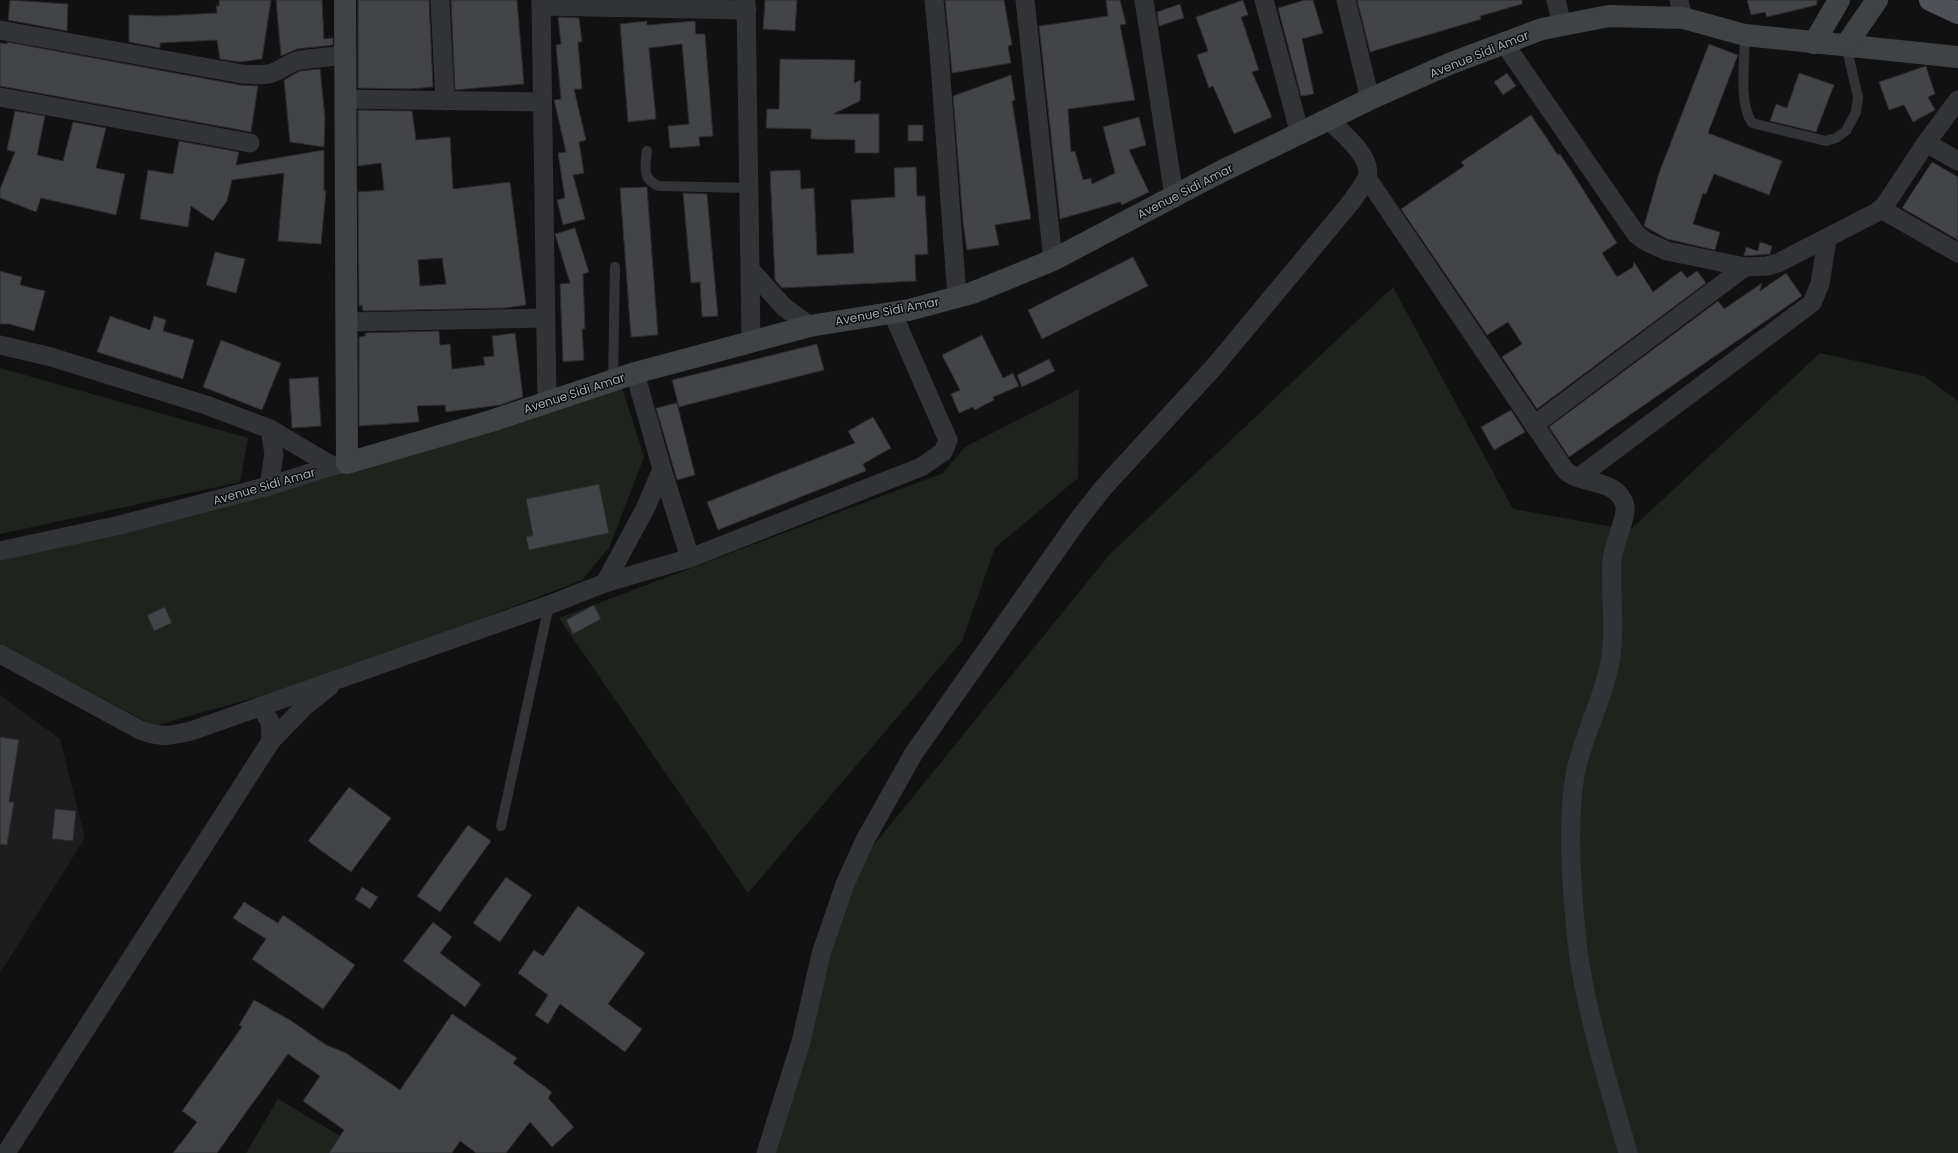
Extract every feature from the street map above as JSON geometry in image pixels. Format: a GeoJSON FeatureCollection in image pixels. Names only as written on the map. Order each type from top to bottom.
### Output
{"type":"FeatureCollection","features":[{"type":"Feature","properties":{"kind":"main road"},"geometry":{"type":"LineString","coordinates":[[1930,0],[1958,13]]}},
{"type":"Feature","properties":{"kind":"street"},"geometry":{"type":"LineString","coordinates":[[0,345],[51,357],[206,405],[270,429],[339,464],[346,322],[345,0]]}},
{"type":"Feature","properties":{"kind":"street"},"geometry":{"type":"LineString","coordinates":[[440,0],[445,101]]}},
{"type":"Feature","properties":{"kind":"street"},"geometry":{"type":"LineString","coordinates":[[934,0],[957,297]]}},
{"type":"Feature","properties":{"kind":"street"},"geometry":{"type":"LineString","coordinates":[[1025,0],[1053,260]]}},
{"type":"Feature","properties":{"kind":"street"},"geometry":{"type":"LineString","coordinates":[[1144,0],[1174,196]]}},
{"type":"Feature","properties":{"kind":"street"},"geometry":{"type":"LineString","coordinates":[[1264,0],[1300,134]]}},
{"type":"Feature","properties":{"kind":"street"},"geometry":{"type":"LineString","coordinates":[[1346,0],[1370,100]]}},
{"type":"Feature","properties":{"kind":"street"},"geometry":{"type":"LineString","coordinates":[[1556,0],[1562,25]]}},
{"type":"Feature","properties":{"kind":"street"},"geometry":{"type":"LineString","coordinates":[[1814,43],[1839,0]]}},
{"type":"Feature","properties":{"kind":"street"},"geometry":{"type":"LineString","coordinates":[[1846,45],[1877,0]]}},
{"type":"Feature","properties":{"kind":"street"},"geometry":{"type":"LineString","coordinates":[[547,402],[541,3],[746,5],[751,341]]}},
{"type":"Feature","properties":{"kind":"street","name":"Avenue Sidi Amar"},"geometry":{"type":"LineString","coordinates":[[0,551],[120,525],[269,486],[339,464],[491,421],[635,373],[751,341],[810,326],[908,310],[972,293],[1053,260],[1174,196],[1370,100],[1449,64],[1542,29],[1608,16],[1681,9],[1745,35],[1958,57]]}},
{"type":"Feature","properties":{"kind":"street"},"geometry":{"type":"LineString","coordinates":[[0,30],[242,74],[266,74],[276,72],[293,62],[300,60],[345,56]]}},
{"type":"Feature","properties":{"kind":"street"},"geometry":{"type":"LineString","coordinates":[[1504,43],[1636,234],[1650,244],[1667,251],[1745,267],[1762,267],[1778,263],[1873,215],[1881,208],[1958,100]]}},
{"type":"Feature","properties":{"kind":"street"},"geometry":{"type":"LineString","coordinates":[[0,97],[250,143]]}},
{"type":"Feature","properties":{"kind":"street"},"geometry":{"type":"LineString","coordinates":[[345,99],[542,102]]}},
{"type":"Feature","properties":{"kind":"street"},"geometry":{"type":"LineString","coordinates":[[766,1153],[800,1042],[821,954],[845,884],[865,840],[914,753],[1082,515],[1104,487],[1214,367],[1352,201],[1367,178],[1368,169],[1363,155],[1329,120]]}},
{"type":"Feature","properties":{"kind":"street"},"geometry":{"type":"LineString","coordinates":[[1926,143],[1958,161]]}},
{"type":"Feature","properties":{"kind":"street"},"geometry":{"type":"LineString","coordinates":[[1367,178],[1565,470],[1570,475],[1594,481],[1617,492],[1626,508],[1612,558],[1613,631],[1610,664],[1575,775],[1571,827],[1575,922],[1581,971],[1628,1153]]}},
{"type":"Feature","properties":{"kind":"street"},"geometry":{"type":"LineString","coordinates":[[1881,208],[1958,253]]}},
{"type":"Feature","properties":{"kind":"street"},"geometry":{"type":"LineString","coordinates":[[1579,477],[1812,303],[1820,284],[1827,239]]}},
{"type":"Feature","properties":{"kind":"street"},"geometry":{"type":"LineString","coordinates":[[1534,425],[1745,267]]}},
{"type":"Feature","properties":{"kind":"street"},"geometry":{"type":"LineString","coordinates":[[750,269],[784,308],[810,326]]}},
{"type":"Feature","properties":{"kind":"street"},"geometry":{"type":"LineString","coordinates":[[0,654],[140,730],[156,736],[191,731],[549,605],[605,583],[690,558],[921,467],[943,452],[948,440],[892,312]]}},
{"type":"Feature","properties":{"kind":"street"},"geometry":{"type":"LineString","coordinates":[[346,322],[546,318]]}},
{"type":"Feature","properties":{"kind":"street"},"geometry":{"type":"LineString","coordinates":[[635,373],[662,469],[690,558]]}},
{"type":"Feature","properties":{"kind":"street"},"geometry":{"type":"LineString","coordinates":[[269,486],[274,454],[270,429]]}},
{"type":"Feature","properties":{"kind":"street"},"geometry":{"type":"LineString","coordinates":[[605,583],[646,507],[662,469]]}},
{"type":"Feature","properties":{"kind":"street"},"geometry":{"type":"LineString","coordinates":[[6,1153],[271,741],[305,706],[344,676]]}},
{"type":"Feature","properties":{"kind":"street"},"geometry":{"type":"LineString","coordinates":[[261,706],[270,722],[271,741]]}},
{"type":"Feature","properties":{"kind":"lane"},"geometry":{"type":"LineString","coordinates":[[1745,35],[1744,103],[1746,115],[1752,123],[1826,141],[1836,138],[1846,131],[1856,112],[1858,96],[1846,45]]}},
{"type":"Feature","properties":{"kind":"lane"},"geometry":{"type":"LineString","coordinates":[[647,151],[645,172],[648,180],[653,184],[659,186],[749,188]]}},
{"type":"Feature","properties":{"kind":"lane"},"geometry":{"type":"LineString","coordinates":[[613,380],[615,267]]}},
{"type":"Feature","properties":{"kind":"lane"},"geometry":{"type":"LineString","coordinates":[[500,826],[549,605]]}},
{"type":"Feature","properties":{"kind":"shaded area"},"geometry":{"type":"Polygon","coordinates":[[[1393,287],[1513,509],[1630,530],[1820,353],[1924,376],[1958,401],[1958,1153],[768,1153],[843,883],[1110,554],[1393,287]]]}},
{"type":"Feature","properties":{"kind":"shaded area"},"geometry":{"type":"Polygon","coordinates":[[[0,368],[248,438],[240,482],[0,534],[0,368]]]}},
{"type":"Feature","properties":{"kind":"shaded area"},"geometry":{"type":"Polygon","coordinates":[[[621,384],[644,457],[609,548],[582,580],[338,674],[154,726],[0,644],[0,557],[261,496],[431,448],[621,384]]]}},
{"type":"Feature","properties":{"kind":"shaded area"},"geometry":{"type":"Polygon","coordinates":[[[1079,389],[1078,478],[995,548],[962,641],[748,893],[559,618],[943,473],[965,447],[1079,389]]]}},
{"type":"Feature","properties":{"kind":"shaded area"},"geometry":{"type":"Polygon","coordinates":[[[0,695],[60,739],[85,838],[0,973],[0,695]]]}},
{"type":"Feature","properties":{"kind":"shaded area"},"geometry":{"type":"Polygon","coordinates":[[[278,1099],[342,1137],[332,1153],[246,1153],[278,1099]]]}},
{"type":"Feature","properties":{"kind":"building"},"geometry":{"type":"Polygon","coordinates":[[[10,0],[68,4],[67,31],[8,20],[10,0]]]}},
{"type":"Feature","properties":{"kind":"building"},"geometry":{"type":"Polygon","coordinates":[[[219,0],[271,0],[262,59],[240,62],[220,59],[217,40],[160,43],[160,48],[129,42],[129,15],[160,16],[217,13],[216,6],[219,6],[219,0]]]}},
{"type":"Feature","properties":{"kind":"building"},"geometry":{"type":"Polygon","coordinates":[[[276,0],[322,0],[324,39],[333,38],[333,45],[297,49],[281,56],[276,0]]]}},
{"type":"Feature","properties":{"kind":"building"},"geometry":{"type":"Polygon","coordinates":[[[358,0],[429,0],[433,87],[410,89],[358,88],[358,0]]]}},
{"type":"Feature","properties":{"kind":"building"},"geometry":{"type":"Polygon","coordinates":[[[451,0],[517,0],[524,84],[455,90],[451,0]]]}},
{"type":"Feature","properties":{"kind":"building"},"geometry":{"type":"Polygon","coordinates":[[[765,0],[797,0],[795,31],[763,29],[765,0]]]}},
{"type":"Feature","properties":{"kind":"building"},"geometry":{"type":"Polygon","coordinates":[[[945,0],[1004,0],[1012,45],[1008,46],[1011,63],[952,73],[945,0]]]}},
{"type":"Feature","properties":{"kind":"building"},"geometry":{"type":"Polygon","coordinates":[[[1106,0],[1120,0],[1126,24],[1120,25],[1135,100],[1068,109],[1071,152],[1075,151],[1083,180],[1091,178],[1092,184],[1115,173],[1103,127],[1139,117],[1146,145],[1129,150],[1149,192],[1122,205],[1120,202],[1060,219],[1039,26],[1108,16],[1106,0]]]}},
{"type":"Feature","properties":{"kind":"building"},"geometry":{"type":"Polygon","coordinates":[[[1243,0],[1248,15],[1241,17],[1259,70],[1252,72],[1272,117],[1234,134],[1213,86],[1209,88],[1197,55],[1208,51],[1196,17],[1243,0]]]}},
{"type":"Feature","properties":{"kind":"building"},"geometry":{"type":"Polygon","coordinates":[[[1305,0],[1313,0],[1323,33],[1302,39],[1314,94],[1301,96],[1278,8],[1305,0]]]}},
{"type":"Feature","properties":{"kind":"building"},"geometry":{"type":"Polygon","coordinates":[[[1357,0],[1522,0],[1522,4],[1480,16],[1481,19],[1370,52],[1357,0]]]}},
{"type":"Feature","properties":{"kind":"building"},"geometry":{"type":"Polygon","coordinates":[[[1747,0],[1817,0],[1817,5],[1767,17],[1765,12],[1751,15],[1747,0]]]}},
{"type":"Feature","properties":{"kind":"building"},"geometry":{"type":"Polygon","coordinates":[[[1180,4],[1184,18],[1159,26],[1157,12],[1180,4]]]}},
{"type":"Feature","properties":{"kind":"building"},"geometry":{"type":"Polygon","coordinates":[[[558,17],[579,18],[582,42],[578,42],[582,89],[574,89],[586,140],[579,142],[584,173],[573,175],[585,219],[563,225],[557,200],[565,198],[558,153],[566,152],[554,100],[561,99],[556,45],[561,44],[558,17]]]}},
{"type":"Feature","properties":{"kind":"building"},"geometry":{"type":"Polygon","coordinates":[[[647,21],[647,25],[695,21],[696,34],[705,34],[713,136],[699,137],[700,146],[670,148],[668,126],[689,124],[682,44],[649,48],[656,119],[628,122],[620,24],[647,21]]]}},
{"type":"Feature","properties":{"kind":"building"},"geometry":{"type":"Polygon","coordinates":[[[7,42],[240,85],[258,86],[251,132],[0,86],[0,43],[7,44],[7,42]]]}},
{"type":"Feature","properties":{"kind":"building"},"geometry":{"type":"Polygon","coordinates":[[[1709,44],[1738,55],[1708,133],[1782,161],[1769,195],[1714,174],[1706,194],[1703,193],[1693,224],[1720,232],[1715,250],[1667,239],[1644,226],[1659,173],[1709,44]]]}},
{"type":"Feature","properties":{"kind":"building"},"geometry":{"type":"Polygon","coordinates":[[[780,59],[855,60],[854,83],[861,80],[860,101],[833,114],[879,114],[879,153],[855,153],[855,140],[811,139],[811,129],[766,128],[767,109],[779,109],[780,59]]]}},
{"type":"Feature","properties":{"kind":"building"},"geometry":{"type":"Polygon","coordinates":[[[1926,66],[1935,94],[1928,97],[1935,110],[1913,122],[1904,105],[1889,110],[1879,82],[1926,66]]]}},
{"type":"Feature","properties":{"kind":"building"},"geometry":{"type":"Polygon","coordinates":[[[320,69],[325,117],[324,147],[290,142],[284,80],[300,71],[320,69]]]}},
{"type":"Feature","properties":{"kind":"building"},"geometry":{"type":"Polygon","coordinates":[[[1507,73],[1516,86],[1503,95],[1494,82],[1507,73]]]}},
{"type":"Feature","properties":{"kind":"building"},"geometry":{"type":"Polygon","coordinates":[[[1799,73],[1834,85],[1816,132],[1770,121],[1776,104],[1787,108],[1799,73]]]}},
{"type":"Feature","properties":{"kind":"building"},"geometry":{"type":"Polygon","coordinates":[[[1011,75],[1015,100],[1012,101],[1031,219],[995,225],[999,245],[967,250],[963,223],[953,96],[1011,75]]]}},
{"type":"Feature","properties":{"kind":"building"},"geometry":{"type":"Polygon","coordinates":[[[358,110],[412,111],[416,140],[450,137],[453,189],[510,182],[526,305],[505,308],[363,311],[362,305],[359,306],[358,192],[384,190],[381,163],[358,166],[358,110]],[[442,258],[418,260],[420,286],[446,284],[442,258]]]}},
{"type":"Feature","properties":{"kind":"building"},"geometry":{"type":"Polygon","coordinates":[[[15,111],[45,116],[37,155],[63,161],[73,122],[106,128],[96,168],[125,174],[116,215],[41,198],[36,212],[0,198],[0,189],[15,152],[7,150],[15,111]]]}},
{"type":"Feature","properties":{"kind":"building"},"geometry":{"type":"Polygon","coordinates":[[[1531,115],[1558,155],[1560,154],[1617,243],[1602,253],[1617,277],[1633,267],[1634,262],[1653,292],[1681,271],[1687,278],[1697,271],[1706,283],[1537,409],[1502,357],[1522,344],[1508,322],[1487,335],[1401,209],[1464,166],[1461,162],[1531,115]]]}},
{"type":"Feature","properties":{"kind":"building"},"geometry":{"type":"Polygon","coordinates":[[[908,125],[923,125],[923,141],[908,141],[908,125]]]}},
{"type":"Feature","properties":{"kind":"building"},"geometry":{"type":"Polygon","coordinates":[[[179,141],[239,152],[236,165],[324,150],[324,191],[326,191],[321,244],[278,241],[284,173],[232,180],[227,201],[213,221],[191,206],[188,227],[140,219],[148,170],[173,174],[179,141]]]}},
{"type":"Feature","properties":{"kind":"building"},"geometry":{"type":"Polygon","coordinates":[[[1932,162],[1958,177],[1958,240],[1902,208],[1932,162]]]}},
{"type":"Feature","properties":{"kind":"building"},"geometry":{"type":"Polygon","coordinates":[[[916,167],[917,196],[925,196],[928,254],[915,255],[916,281],[782,288],[775,280],[770,171],[800,170],[801,189],[814,188],[817,255],[854,253],[851,200],[895,197],[894,168],[916,167]]]}},
{"type":"Feature","properties":{"kind":"building"},"geometry":{"type":"Polygon","coordinates":[[[647,187],[658,335],[631,337],[620,188],[647,187]]]}},
{"type":"Feature","properties":{"kind":"building"},"geometry":{"type":"Polygon","coordinates":[[[683,193],[707,194],[718,316],[702,317],[700,282],[691,283],[683,193]]]}},
{"type":"Feature","properties":{"kind":"building"},"geometry":{"type":"Polygon","coordinates":[[[575,228],[589,272],[583,274],[585,329],[582,329],[584,360],[563,362],[560,284],[570,283],[555,234],[575,228]]]}},
{"type":"Feature","properties":{"kind":"building"},"geometry":{"type":"Polygon","coordinates":[[[1760,242],[1772,246],[1770,254],[1744,256],[1746,247],[1758,251],[1760,242]]]}},
{"type":"Feature","properties":{"kind":"building"},"geometry":{"type":"Polygon","coordinates":[[[215,252],[245,259],[236,293],[206,285],[215,252]]]}},
{"type":"Feature","properties":{"kind":"building"},"geometry":{"type":"Polygon","coordinates":[[[1133,257],[1148,286],[1042,339],[1028,310],[1133,257]]]}},
{"type":"Feature","properties":{"kind":"building"},"geometry":{"type":"Polygon","coordinates":[[[0,271],[22,277],[20,285],[45,291],[34,331],[9,324],[0,324],[0,271]]]}},
{"type":"Feature","properties":{"kind":"building"},"geometry":{"type":"Polygon","coordinates":[[[1786,273],[1802,296],[1569,457],[1549,427],[1718,301],[1724,309],[1762,283],[1760,291],[1786,273]]]}},
{"type":"Feature","properties":{"kind":"building"},"geometry":{"type":"Polygon","coordinates":[[[110,316],[150,330],[154,316],[166,320],[163,331],[194,340],[183,379],[97,352],[110,316]]]}},
{"type":"Feature","properties":{"kind":"building"},"geometry":{"type":"Polygon","coordinates":[[[439,331],[440,345],[450,344],[452,369],[485,365],[483,357],[494,356],[492,336],[515,333],[523,397],[500,405],[446,412],[445,405],[417,406],[419,422],[359,426],[359,337],[365,336],[365,333],[439,331]]]}},
{"type":"Feature","properties":{"kind":"building"},"geometry":{"type":"Polygon","coordinates":[[[982,335],[1003,378],[1013,373],[1019,386],[993,397],[994,400],[975,410],[973,407],[959,413],[951,394],[960,390],[942,355],[982,335]]]}},
{"type":"Feature","properties":{"kind":"building"},"geometry":{"type":"Polygon","coordinates":[[[221,340],[281,363],[262,410],[203,387],[221,340]]]}},
{"type":"Feature","properties":{"kind":"building"},"geometry":{"type":"Polygon","coordinates":[[[817,344],[824,370],[679,407],[672,380],[817,344]]]}},
{"type":"Feature","properties":{"kind":"building"},"geometry":{"type":"Polygon","coordinates":[[[1049,359],[1055,371],[1022,387],[1017,375],[1049,359]]]}},
{"type":"Feature","properties":{"kind":"building"},"geometry":{"type":"Polygon","coordinates":[[[318,377],[321,426],[292,428],[289,379],[318,377]]]}},
{"type":"Feature","properties":{"kind":"building"},"geometry":{"type":"Polygon","coordinates":[[[677,403],[695,475],[677,480],[656,408],[677,403]]]}},
{"type":"Feature","properties":{"kind":"building"},"geometry":{"type":"Polygon","coordinates":[[[1511,410],[1525,432],[1494,450],[1481,427],[1511,410]]]}},
{"type":"Feature","properties":{"kind":"building"},"geometry":{"type":"Polygon","coordinates":[[[873,417],[891,448],[863,464],[866,471],[718,530],[707,502],[855,443],[848,431],[873,417]]]}},
{"type":"Feature","properties":{"kind":"building"},"geometry":{"type":"Polygon","coordinates":[[[599,484],[609,533],[529,550],[526,537],[533,535],[526,499],[599,484]]]}},
{"type":"Feature","properties":{"kind":"building"},"geometry":{"type":"Polygon","coordinates":[[[594,605],[601,619],[573,634],[566,620],[594,605]]]}},
{"type":"Feature","properties":{"kind":"building"},"geometry":{"type":"Polygon","coordinates":[[[165,607],[172,623],[154,631],[147,615],[165,607]]]}},
{"type":"Feature","properties":{"kind":"building"},"geometry":{"type":"Polygon","coordinates":[[[0,737],[19,740],[9,802],[14,802],[7,845],[0,844],[0,737]]]}},
{"type":"Feature","properties":{"kind":"building"},"geometry":{"type":"Polygon","coordinates":[[[349,787],[391,818],[351,872],[308,841],[349,787]]]}},
{"type":"Feature","properties":{"kind":"building"},"geometry":{"type":"Polygon","coordinates":[[[55,809],[76,811],[73,841],[52,839],[55,809]]]}},
{"type":"Feature","properties":{"kind":"building"},"geometry":{"type":"Polygon","coordinates":[[[468,825],[491,841],[440,912],[417,896],[468,825]]]}},
{"type":"Feature","properties":{"kind":"building"},"geometry":{"type":"Polygon","coordinates":[[[506,877],[532,895],[500,942],[473,923],[506,877]]]}},
{"type":"Feature","properties":{"kind":"building"},"geometry":{"type":"Polygon","coordinates":[[[362,887],[378,897],[370,909],[355,899],[362,887]]]}},
{"type":"Feature","properties":{"kind":"building"},"geometry":{"type":"Polygon","coordinates":[[[244,902],[278,923],[283,915],[355,965],[323,1009],[252,959],[266,939],[233,918],[244,902]]]}},
{"type":"Feature","properties":{"kind":"building"},"geometry":{"type":"Polygon","coordinates":[[[578,906],[645,953],[608,1004],[642,1029],[625,1052],[560,1004],[548,1024],[535,1015],[548,995],[518,973],[534,950],[543,956],[578,906]]]}},
{"type":"Feature","properties":{"kind":"building"},"geometry":{"type":"Polygon","coordinates":[[[433,922],[452,937],[440,953],[481,984],[465,1007],[403,961],[433,922]]]}},
{"type":"Feature","properties":{"kind":"building"},"geometry":{"type":"Polygon","coordinates":[[[254,1000],[290,1020],[326,1045],[346,1053],[400,1090],[452,1014],[517,1058],[513,1063],[552,1092],[548,1098],[574,1127],[552,1147],[530,1122],[506,1153],[476,1153],[460,1141],[452,1153],[329,1153],[344,1130],[303,1101],[320,1076],[288,1054],[217,1153],[173,1153],[197,1122],[182,1111],[242,1027],[239,1025],[254,1000]]]}}]}
